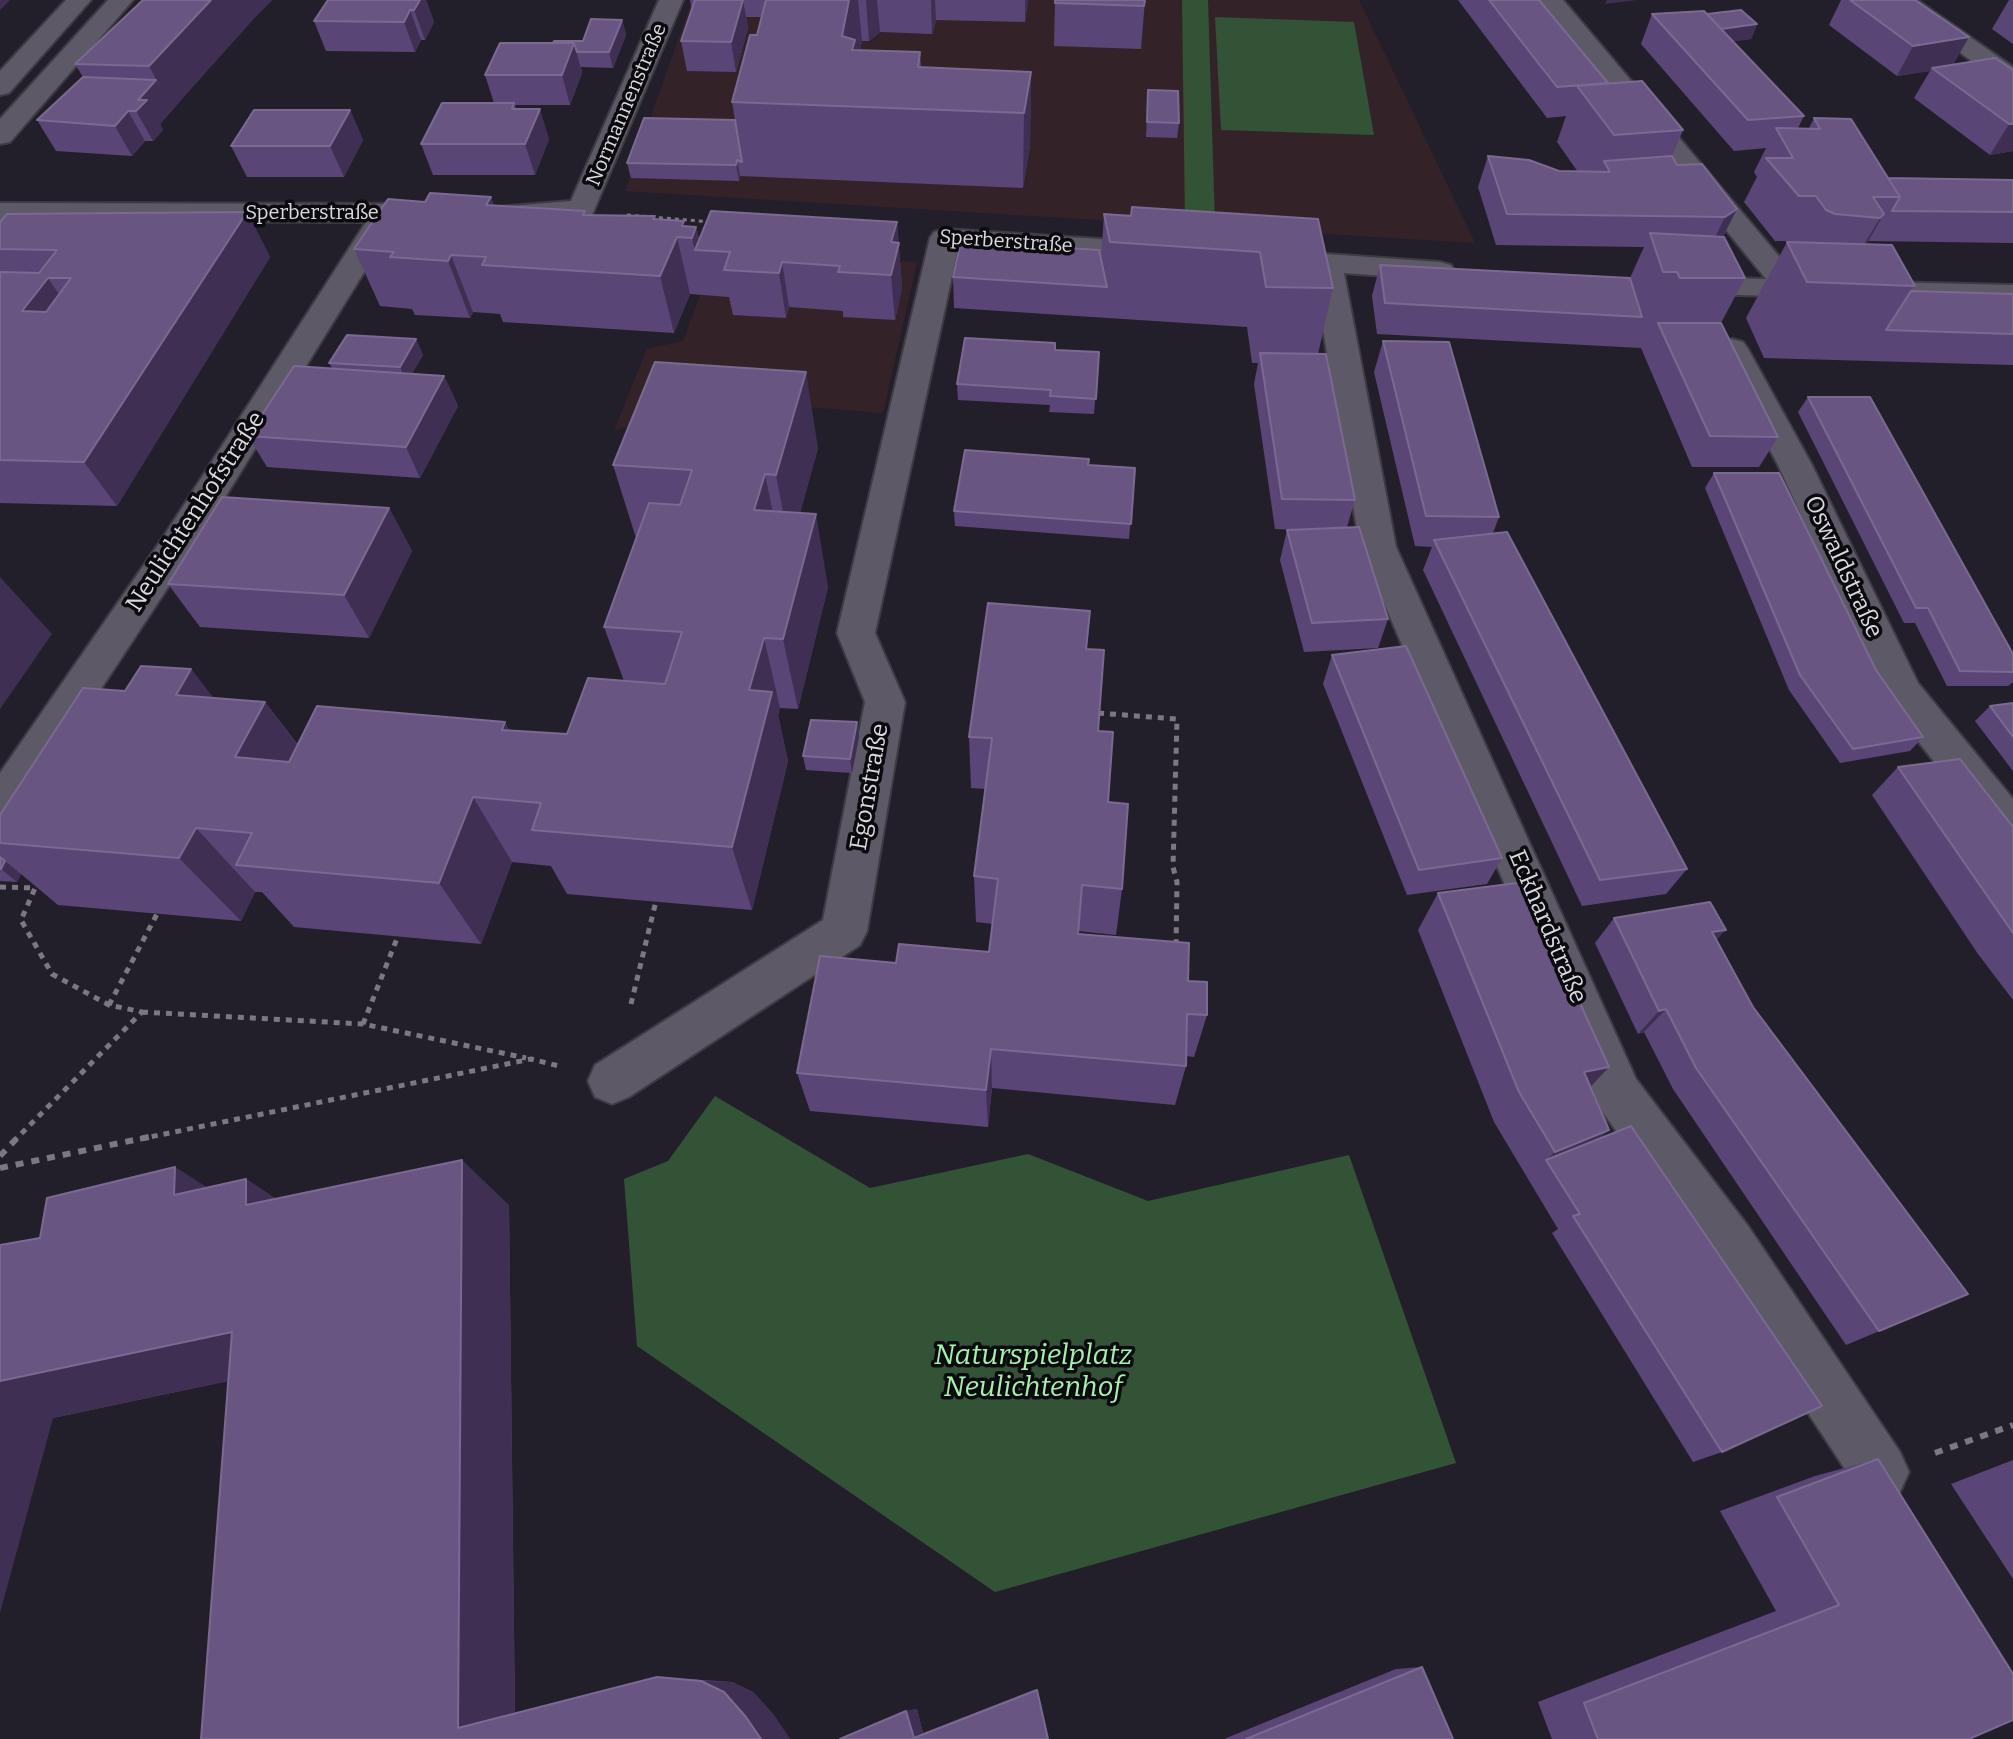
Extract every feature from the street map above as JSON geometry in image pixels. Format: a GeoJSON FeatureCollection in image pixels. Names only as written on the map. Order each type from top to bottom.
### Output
{"type":"FeatureCollection","features":[{"type":"Feature","properties":{"kind":"street"},"geometry":{"type":"LineString","coordinates":[[0,87],[79,0]]}},
{"type":"Feature","properties":{"kind":"street"},"geometry":{"type":"LineString","coordinates":[[0,136],[80,50],[121,0]]}},
{"type":"Feature","properties":{"kind":"street","name":"Normannenstraße"},"geometry":{"type":"LineString","coordinates":[[582,209],[671,0]]}},
{"type":"Feature","properties":{"kind":"street"},"geometry":{"type":"LineString","coordinates":[[1550,0],[1789,287]]}},
{"type":"Feature","properties":{"kind":"street"},"geometry":{"type":"LineString","coordinates":[[1901,0],[2013,79]]}},
{"type":"Feature","properties":{"kind":"street","name":"Sperberstraße"},"geometry":{"type":"LineString","coordinates":[[0,212],[473,213],[582,209]]}},
{"type":"Feature","properties":{"kind":"street","name":"Neulichtenhofstraße"},"geometry":{"type":"LineString","coordinates":[[0,807],[177,545],[386,213]]}},
{"type":"Feature","properties":{"kind":"street","name":"Sperberstraße"},"geometry":{"type":"LineString","coordinates":[[945,238],[1184,254]]}},
{"type":"Feature","properties":{"kind":"street","name":"Egonstraße"},"geometry":{"type":"LineString","coordinates":[[612,1081],[844,931],[885,702],[856,633],[945,238]]}},
{"type":"Feature","properties":{"kind":"street"},"geometry":{"type":"LineString","coordinates":[[1247,258],[1466,272]]}},
{"type":"Feature","properties":{"kind":"street","name":"Eckhardstraße"},"geometry":{"type":"LineString","coordinates":[[1327,263],[1378,547],[1619,1095],[1729,1245],[1880,1472]]}},
{"type":"Feature","properties":{"kind":"street"},"geometry":{"type":"LineString","coordinates":[[1652,284],[1699,288],[1789,287],[2013,294]]}},
{"type":"Feature","properties":{"kind":"street","name":"Oswaldstraße"},"geometry":{"type":"LineString","coordinates":[[1699,288],[1795,465],[1902,692],[2013,830]]}},
{"type":"Feature","properties":{"kind":"path"},"geometry":{"type":"LineString","coordinates":[[582,209],[716,222]]}},
{"type":"Feature","properties":{"kind":"path"},"geometry":{"type":"LineString","coordinates":[[1098,713],[1177,719],[1173,867],[1177,882],[1176,960]]}},
{"type":"Feature","properties":{"kind":"path"},"geometry":{"type":"LineString","coordinates":[[0,887],[35,888],[21,920],[52,974],[109,1005],[142,1012],[363,1024],[531,1059],[612,1081],[656,901]]}},
{"type":"Feature","properties":{"kind":"path"},"geometry":{"type":"LineString","coordinates":[[109,1005],[157,914]]}},
{"type":"Feature","properties":{"kind":"path"},"geometry":{"type":"LineString","coordinates":[[363,1024],[398,936]]}},
{"type":"Feature","properties":{"kind":"path"},"geometry":{"type":"LineString","coordinates":[[0,1156],[142,1012]]}},
{"type":"Feature","properties":{"kind":"path"},"geometry":{"type":"LineString","coordinates":[[0,1168],[531,1059]]}},
{"type":"Feature","properties":{"kind":"path"},"geometry":{"type":"LineString","coordinates":[[1880,1472],[2013,1425]]}},
{"type":"Feature","properties":{"kind":"shaded area"},"geometry":{"type":"Polygon","coordinates":[[[692,0],[1359,0],[1475,243],[625,191],[692,0]]]}},
{"type":"Feature","properties":{"kind":"shaded area"},"geometry":{"type":"Polygon","coordinates":[[[717,251],[917,262],[883,413],[708,399],[614,431],[647,349],[683,341],[717,251]]]}},
{"type":"Feature","properties":{"kind":"green space"},"geometry":{"type":"Polygon","coordinates":[[[1182,0],[1208,0],[1215,225],[1185,224],[1182,0]]]}},
{"type":"Feature","properties":{"kind":"green space"},"geometry":{"type":"Polygon","coordinates":[[[1215,17],[1354,22],[1374,135],[1221,130],[1215,17]]]}},
{"type":"Feature","properties":{"kind":"green space","name":"Naturspielplatz Neulichtenhof"},"geometry":{"type":"Polygon","coordinates":[[[715,1096],[870,1188],[1028,1154],[1148,1201],[1349,1155],[1456,1463],[995,1592],[637,1346],[624,1179],[668,1161],[715,1096]]]}},
{"type":"Feature","properties":{"kind":"building"},"geometry":{"type":"Polygon","coordinates":[[[143,0],[211,0],[149,66],[75,64],[143,0]]]}},
{"type":"Feature","properties":{"kind":"building"},"geometry":{"type":"Polygon","coordinates":[[[328,0],[420,0],[404,22],[314,21],[328,0]]]}},
{"type":"Feature","properties":{"kind":"building"},"geometry":{"type":"Polygon","coordinates":[[[695,0],[743,0],[731,42],[681,41],[695,0]]]}},
{"type":"Feature","properties":{"kind":"building"},"geometry":{"type":"Polygon","coordinates":[[[766,0],[849,0],[842,36],[855,40],[852,50],[920,52],[918,67],[1031,72],[1024,113],[732,102],[750,35],[757,35],[766,0]]]}},
{"type":"Feature","properties":{"kind":"building"},"geometry":{"type":"Polygon","coordinates":[[[1055,0],[1145,0],[1144,6],[1055,3],[1055,0]]]}},
{"type":"Feature","properties":{"kind":"building"},"geometry":{"type":"Polygon","coordinates":[[[1489,0],[1539,0],[1608,83],[1557,87],[1489,0]]]}},
{"type":"Feature","properties":{"kind":"building"},"geometry":{"type":"Polygon","coordinates":[[[1850,0],[1915,0],[1969,37],[1913,46],[1850,0]]]}},
{"type":"Feature","properties":{"kind":"building"},"geometry":{"type":"Polygon","coordinates":[[[1741,10],[1757,24],[1721,29],[1707,14],[1741,10]]]}},
{"type":"Feature","properties":{"kind":"building"},"geometry":{"type":"Polygon","coordinates":[[[1704,11],[1804,116],[1748,120],[1652,14],[1704,11]]]}},
{"type":"Feature","properties":{"kind":"building"},"geometry":{"type":"Polygon","coordinates":[[[591,19],[622,20],[609,52],[577,52],[574,43],[553,43],[583,41],[591,19]]]}},
{"type":"Feature","properties":{"kind":"building"},"geometry":{"type":"Polygon","coordinates":[[[500,43],[574,43],[562,75],[485,75],[500,43]]]}},
{"type":"Feature","properties":{"kind":"building"},"geometry":{"type":"Polygon","coordinates":[[[1995,58],[2013,70],[2013,124],[1932,68],[1995,58]]]}},
{"type":"Feature","properties":{"kind":"building"},"geometry":{"type":"Polygon","coordinates":[[[83,77],[156,80],[138,100],[147,100],[136,111],[128,111],[115,126],[37,120],[83,77]]]}},
{"type":"Feature","properties":{"kind":"building"},"geometry":{"type":"Polygon","coordinates":[[[1642,81],[1683,130],[1614,135],[1577,86],[1642,81]]]}},
{"type":"Feature","properties":{"kind":"building"},"geometry":{"type":"Polygon","coordinates":[[[1148,90],[1178,91],[1179,123],[1147,122],[1148,90]]]}},
{"type":"Feature","properties":{"kind":"building"},"geometry":{"type":"Polygon","coordinates":[[[442,103],[514,103],[512,109],[540,109],[525,144],[421,144],[442,103]]]}},
{"type":"Feature","properties":{"kind":"building"},"geometry":{"type":"Polygon","coordinates":[[[254,110],[350,110],[330,146],[231,146],[254,110]]]}},
{"type":"Feature","properties":{"kind":"building"},"geometry":{"type":"Polygon","coordinates":[[[644,118],[735,120],[742,162],[737,160],[736,165],[627,163],[644,118]]]}},
{"type":"Feature","properties":{"kind":"building"},"geometry":{"type":"Polygon","coordinates":[[[1814,118],[1851,119],[1900,197],[1873,197],[1884,214],[1880,218],[1835,214],[1826,210],[1816,196],[1799,196],[1766,158],[1793,158],[1776,128],[1820,129],[1814,118]]]}},
{"type":"Feature","properties":{"kind":"building"},"geometry":{"type":"Polygon","coordinates":[[[1488,156],[1529,160],[1559,171],[1610,172],[1604,161],[1672,156],[1677,165],[1702,164],[1737,209],[1725,217],[1507,214],[1488,156]]]}},
{"type":"Feature","properties":{"kind":"building"},"geometry":{"type":"Polygon","coordinates":[[[1888,178],[2013,180],[2013,212],[1892,211],[1900,197],[1888,178]]]}},
{"type":"Feature","properties":{"kind":"building"},"geometry":{"type":"Polygon","coordinates":[[[430,193],[491,197],[486,205],[585,211],[583,215],[655,216],[653,219],[684,221],[682,226],[696,227],[692,238],[677,237],[660,276],[482,265],[486,257],[451,255],[448,261],[390,257],[394,252],[354,249],[388,199],[425,202],[430,193]]]}},
{"type":"Feature","properties":{"kind":"building"},"geometry":{"type":"Polygon","coordinates":[[[1132,207],[1318,219],[1333,288],[1266,287],[1260,252],[1110,242],[1104,214],[1131,216],[1132,207]]]}},
{"type":"Feature","properties":{"kind":"building"},"geometry":{"type":"Polygon","coordinates":[[[711,211],[897,222],[891,242],[899,243],[891,275],[838,272],[840,266],[782,262],[779,273],[724,270],[730,252],[695,250],[711,211]]]}},
{"type":"Feature","properties":{"kind":"building"},"geometry":{"type":"Polygon","coordinates":[[[247,212],[84,462],[0,460],[0,272],[39,273],[57,250],[0,249],[0,222],[7,214],[247,212]],[[48,278],[22,311],[46,312],[71,278],[48,278]]]}},
{"type":"Feature","properties":{"kind":"building"},"geometry":{"type":"Polygon","coordinates":[[[1650,233],[1724,237],[1745,278],[1680,278],[1677,272],[1663,272],[1650,233]]]}},
{"type":"Feature","properties":{"kind":"building"},"geometry":{"type":"Polygon","coordinates":[[[961,241],[1099,250],[1107,287],[953,277],[961,241]]]}},
{"type":"Feature","properties":{"kind":"building"},"geometry":{"type":"Polygon","coordinates":[[[1787,242],[1892,245],[1915,286],[1807,282],[1787,242]]]}},
{"type":"Feature","properties":{"kind":"building"},"geometry":{"type":"Polygon","coordinates":[[[1380,265],[1630,278],[1642,317],[1385,303],[1380,265]]]}},
{"type":"Feature","properties":{"kind":"building"},"geometry":{"type":"Polygon","coordinates":[[[1911,291],[2013,294],[2013,334],[1886,330],[1911,291]]]}},
{"type":"Feature","properties":{"kind":"building"},"geometry":{"type":"Polygon","coordinates":[[[1658,323],[1721,323],[1778,437],[1710,436],[1658,323]]]}},
{"type":"Feature","properties":{"kind":"building"},"geometry":{"type":"Polygon","coordinates":[[[347,335],[416,339],[400,367],[329,363],[347,335]]]}},
{"type":"Feature","properties":{"kind":"building"},"geometry":{"type":"Polygon","coordinates":[[[965,338],[1055,343],[1055,350],[1099,352],[1096,399],[1050,396],[1051,390],[957,384],[965,338]]]}},
{"type":"Feature","properties":{"kind":"building"},"geometry":{"type":"Polygon","coordinates":[[[1383,341],[1449,342],[1499,517],[1426,516],[1383,341]]]}},
{"type":"Feature","properties":{"kind":"building"},"geometry":{"type":"Polygon","coordinates":[[[1260,353],[1326,354],[1355,500],[1282,499],[1260,353]]]}},
{"type":"Feature","properties":{"kind":"building"},"geometry":{"type":"Polygon","coordinates":[[[655,362],[806,372],[776,475],[765,474],[754,510],[816,514],[783,639],[764,638],[749,690],[772,692],[732,847],[532,830],[541,803],[473,797],[439,883],[236,865],[252,833],[196,828],[179,858],[0,843],[0,815],[83,688],[125,691],[141,666],[191,669],[176,695],[265,702],[235,757],[289,762],[317,706],[505,722],[502,730],[567,734],[588,678],[665,684],[682,632],[604,627],[649,503],[680,505],[692,470],[613,465],[655,362]]]}},
{"type":"Feature","properties":{"kind":"building"},"geometry":{"type":"Polygon","coordinates":[[[294,366],[444,376],[406,447],[248,436],[294,366]]]}},
{"type":"Feature","properties":{"kind":"building"},"geometry":{"type":"Polygon","coordinates":[[[1808,397],[1870,397],[2013,654],[2013,672],[1960,671],[1928,608],[1916,608],[1808,397]]]}},
{"type":"Feature","properties":{"kind":"building"},"geometry":{"type":"Polygon","coordinates":[[[965,450],[1089,459],[1088,465],[1135,468],[1131,524],[954,511],[965,450]]]}},
{"type":"Feature","properties":{"kind":"building"},"geometry":{"type":"Polygon","coordinates":[[[1714,473],[1779,473],[1876,670],[1923,737],[1853,749],[1800,675],[1714,473]]]}},
{"type":"Feature","properties":{"kind":"building"},"geometry":{"type":"Polygon","coordinates":[[[222,497],[389,508],[344,595],[168,584],[222,497]]]}},
{"type":"Feature","properties":{"kind":"building"},"geometry":{"type":"Polygon","coordinates":[[[1359,527],[1388,619],[1312,623],[1287,530],[1359,527]]]}},
{"type":"Feature","properties":{"kind":"building"},"geometry":{"type":"Polygon","coordinates":[[[1507,532],[1687,869],[1600,880],[1434,540],[1507,532]]]}},
{"type":"Feature","properties":{"kind":"building"},"geometry":{"type":"Polygon","coordinates":[[[988,603],[1090,611],[1086,649],[1104,650],[1098,731],[1113,732],[1108,802],[1128,804],[1122,889],[1082,885],[1078,934],[1189,943],[1188,981],[1207,982],[1207,1015],[1187,1014],[1186,1066],[991,1049],[986,1090],[797,1073],[820,956],[896,963],[899,944],[989,952],[998,879],[974,876],[992,738],[969,737],[988,603]]]}},
{"type":"Feature","properties":{"kind":"building"},"geometry":{"type":"Polygon","coordinates":[[[1406,646],[1502,858],[1419,870],[1332,655],[1406,646]]]}},
{"type":"Feature","properties":{"kind":"building"},"geometry":{"type":"Polygon","coordinates":[[[2013,703],[2013,737],[1990,706],[2013,703]]]}},
{"type":"Feature","properties":{"kind":"building"},"geometry":{"type":"Polygon","coordinates":[[[811,720],[857,722],[850,759],[803,756],[811,720]]]}},
{"type":"Feature","properties":{"kind":"building"},"geometry":{"type":"Polygon","coordinates":[[[1960,759],[2013,827],[2013,933],[1898,767],[1960,759]]]}},
{"type":"Feature","properties":{"kind":"building"},"geometry":{"type":"Polygon","coordinates":[[[1525,882],[1609,1067],[1584,1072],[1609,1130],[1555,1152],[1519,1092],[1438,893],[1525,882]]]}},
{"type":"Feature","properties":{"kind":"building"},"geometry":{"type":"Polygon","coordinates":[[[1710,902],[1726,930],[1712,932],[1753,1007],[1968,1294],[1879,1331],[1696,1068],[1666,1009],[1659,1011],[1614,918],[1710,902]]]}},
{"type":"Feature","properties":{"kind":"building"},"geometry":{"type":"Polygon","coordinates":[[[1631,1126],[1822,1406],[1722,1452],[1573,1216],[1580,1214],[1546,1160],[1631,1126]]]}},
{"type":"Feature","properties":{"kind":"building"},"geometry":{"type":"Polygon","coordinates":[[[462,1160],[458,1728],[657,1677],[701,1681],[724,1692],[761,1739],[201,1739],[232,1332],[0,1381],[0,1245],[40,1238],[47,1198],[175,1167],[174,1195],[246,1179],[246,1205],[462,1160]]]}},
{"type":"Feature","properties":{"kind":"building"},"geometry":{"type":"Polygon","coordinates":[[[1878,1459],[2013,1674],[2013,1720],[1969,1739],[1598,1739],[1584,1703],[1839,1605],[1777,1497],[1878,1459]]]}},
{"type":"Feature","properties":{"kind":"building"},"geometry":{"type":"Polygon","coordinates":[[[1422,1667],[1453,1739],[1246,1739],[1422,1667]]]}},
{"type":"Feature","properties":{"kind":"building"},"geometry":{"type":"Polygon","coordinates":[[[1037,1690],[1048,1739],[840,1739],[906,1711],[914,1738],[1037,1690]]]}}]}
